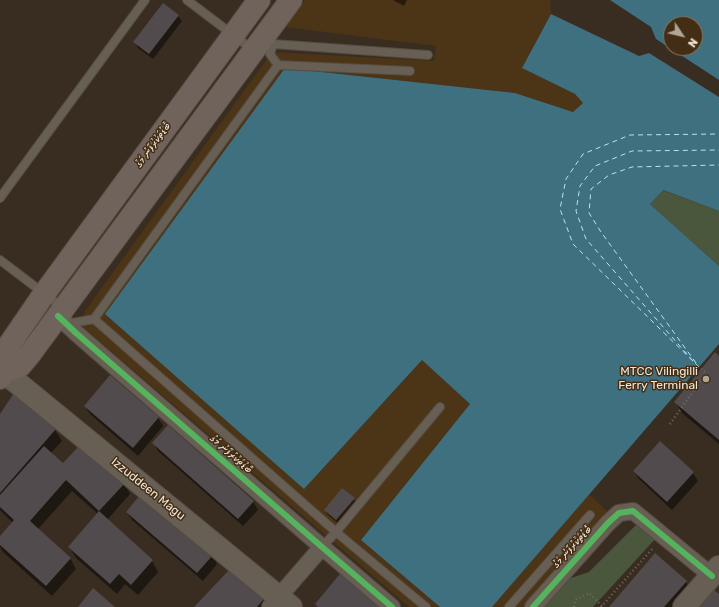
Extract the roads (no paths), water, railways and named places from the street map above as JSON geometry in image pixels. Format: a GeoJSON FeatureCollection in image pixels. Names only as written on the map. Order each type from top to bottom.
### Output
{"type":"FeatureCollection","features":[{"type":"Feature","properties":{"kind":"main road","name":"ބޮޑުތަކުރުފާނު މަގު"},"geometry":{"type":"LineString","coordinates":[[259,0],[44,294],[2,364],[20,366],[63,316],[264,44],[291,0]]}},
{"type":"Feature","properties":{"kind":"main road","name":"Izzuddeen Magu"},"geometry":{"type":"LineString","coordinates":[[2,364],[280,603]]}},
{"type":"Feature","properties":{"kind":"main road"},"geometry":{"type":"LineString","coordinates":[[684,607],[717,575]]}},
{"type":"Feature","properties":{"kind":"street","name":"ބޮޑުތަކުރުފާނު މަގު"},"geometry":{"type":"LineString","coordinates":[[63,316],[322,547],[392,607]]}},
{"type":"Feature","properties":{"kind":"street","name":"ބޮޑުތަކުރުފާނު މަގު"},"geometry":{"type":"LineString","coordinates":[[533,607],[619,513],[633,511],[717,575]]}},
{"type":"Feature","properties":{"kind":"street"},"geometry":{"type":"LineString","coordinates":[[280,603],[322,547]]}},
{"type":"Feature","properties":{"kind":"lane"},"geometry":{"type":"LineString","coordinates":[[0,198],[145,0]]}},
{"type":"Feature","properties":{"kind":"lane"},"geometry":{"type":"LineString","coordinates":[[187,0],[233,36],[264,44],[428,55]]}},
{"type":"Feature","properties":{"kind":"lane"},"geometry":{"type":"LineString","coordinates":[[264,44],[278,65]]}},
{"type":"Feature","properties":{"kind":"lane"},"geometry":{"type":"LineString","coordinates":[[278,65],[410,71]]}},
{"type":"Feature","properties":{"kind":"lane"},"geometry":{"type":"LineString","coordinates":[[94,319],[278,65]]}},
{"type":"Feature","properties":{"kind":"lane"},"geometry":{"type":"LineString","coordinates":[[0,260],[44,294],[63,316],[94,319],[336,532],[426,607]]}},
{"type":"Feature","properties":{"kind":"lane"},"geometry":{"type":"LineString","coordinates":[[322,547],[440,407]]}},
{"type":"Feature","properties":{"kind":"lane"},"geometry":{"type":"LineString","coordinates":[[509,607],[590,515]]}},
{"type":"Feature","properties":{"kind":"water"},"geometry":{"type":"Polygon","coordinates":[[[610,0],[719,0],[719,80],[682,56],[703,56],[703,16],[663,16],[663,44],[656,39],[651,27],[610,0]]]}},
{"type":"Feature","properties":{"kind":"water"},"geometry":{"type":"Polygon","coordinates":[[[551,14],[639,56],[649,53],[719,97],[719,211],[663,190],[650,204],[719,266],[719,344],[492,607],[440,607],[361,540],[470,404],[422,360],[304,489],[105,314],[285,68],[515,93],[573,112],[583,103],[575,94],[522,68],[551,14]]]}},
{"type":"Feature","properties":{"kind":"place","name":"MTCC Vilingilli Ferry Terminal"},"geometry":{"type":"Point","coordinates":[706,379]}}]}
